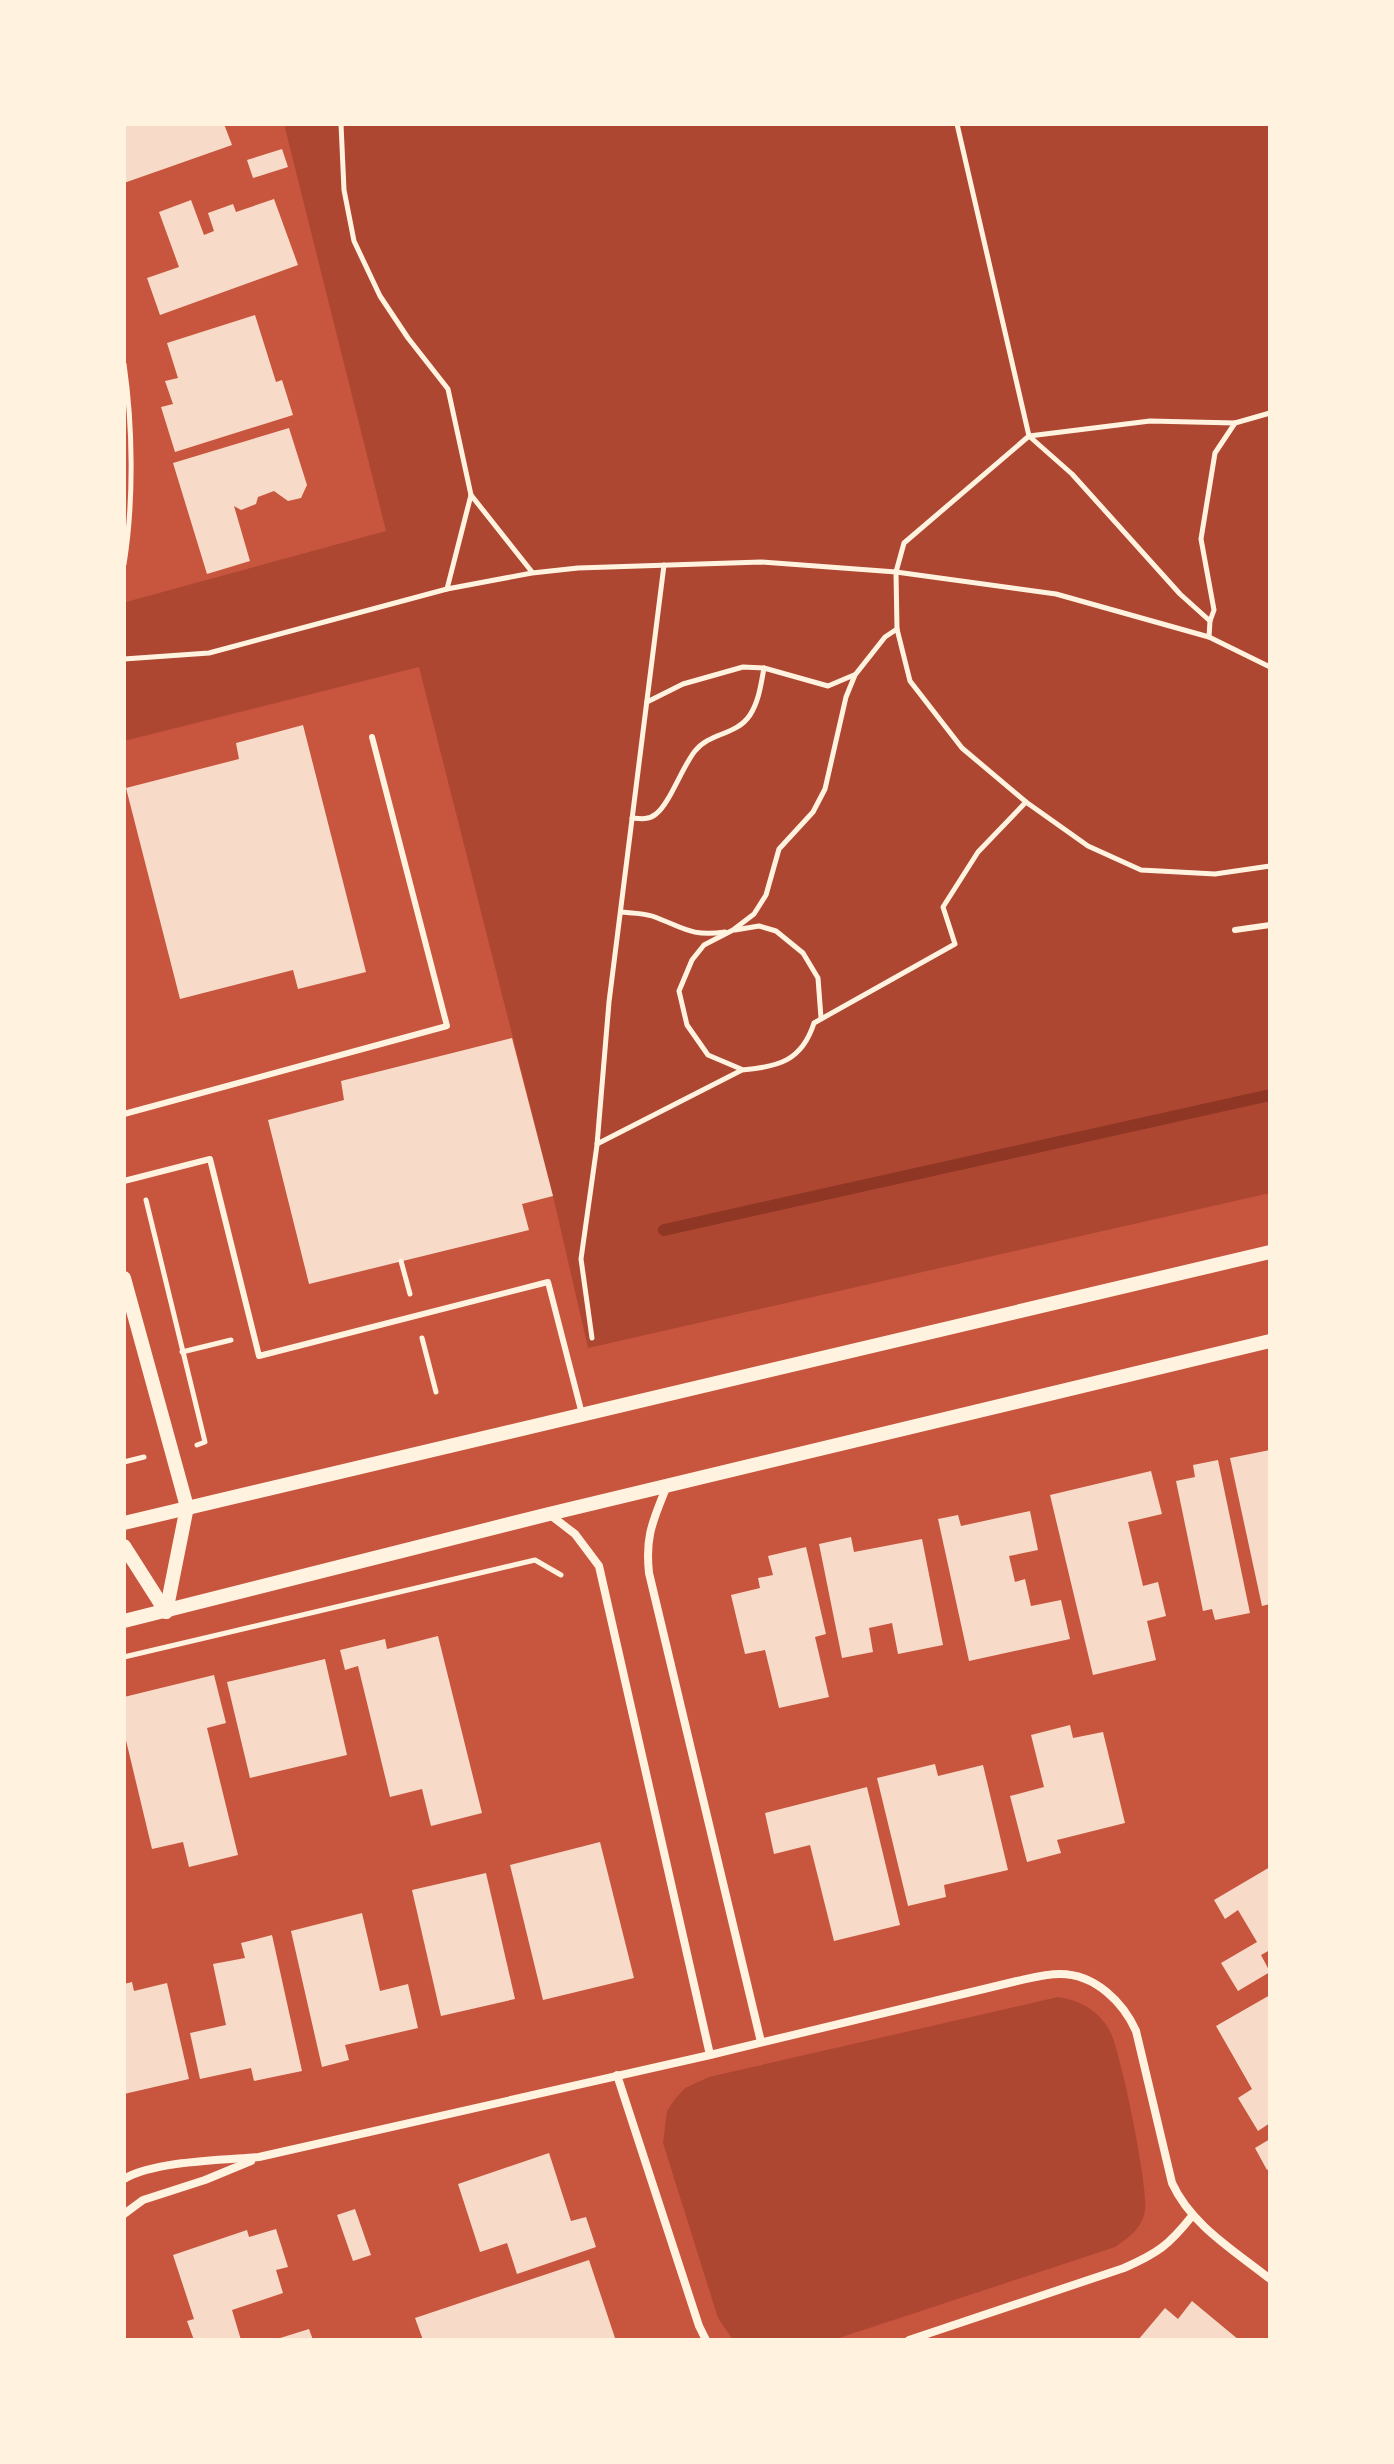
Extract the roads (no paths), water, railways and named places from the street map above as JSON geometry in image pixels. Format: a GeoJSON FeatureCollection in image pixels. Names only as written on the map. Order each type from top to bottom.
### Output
{"type":"FeatureCollection","features":[{"type":"Feature","properties":{"kind":"street"},"geometry":{"type":"LineString","coordinates":[[124,1523],[1270,1252]]}},
{"type":"Feature","properties":{"kind":"street"},"geometry":{"type":"LineString","coordinates":[[124,1278],[187,1507],[166,1612]]}},
{"type":"Feature","properties":{"kind":"street"},"geometry":{"type":"LineString","coordinates":[[124,1621],[549,1514],[1270,1341]]}},
{"type":"Feature","properties":{"kind":"street"},"geometry":{"type":"LineString","coordinates":[[666,1488],[646,1549],[649,1573],[761,2042]]}},
{"type":"Feature","properties":{"kind":"street"},"geometry":{"type":"LineString","coordinates":[[549,1514],[575,1534],[599,1566],[710,2055]]}},
{"type":"Feature","properties":{"kind":"street"},"geometry":{"type":"LineString","coordinates":[[124,1546],[166,1612]]}},
{"type":"Feature","properties":{"kind":"street"},"geometry":{"type":"LineString","coordinates":[[124,2179],[135,2172],[189,2163],[259,2157],[710,2055],[1017,1981],[1061,1974],[1077,1976],[1098,1986],[1128,2014],[1136,2031],[1172,2183],[1180,2201],[1192,2216],[1270,2279]]}},
{"type":"Feature","properties":{"kind":"street"},"geometry":{"type":"LineString","coordinates":[[617,2075],[706,2340]]}},
{"type":"Feature","properties":{"kind":"street"},"geometry":{"type":"LineString","coordinates":[[124,2214],[143,2200],[205,2180],[259,2157]]}},
{"type":"Feature","properties":{"kind":"street"},"geometry":{"type":"LineString","coordinates":[[909,2340],[1155,2255],[1175,2238],[1192,2216]]}},
{"type":"Feature","properties":{"kind":"lane"},"geometry":{"type":"LineString","coordinates":[[124,1114],[447,1026],[372,737]]}},
{"type":"Feature","properties":{"kind":"lane"},"geometry":{"type":"LineString","coordinates":[[1235,930],[1270,925]]}},
{"type":"Feature","properties":{"kind":"lane"},"geometry":{"type":"LineString","coordinates":[[124,1181],[210,1159],[259,1356],[548,1282],[582,1414]]}},
{"type":"Feature","properties":{"kind":"waterway"},"geometry":{"type":"LineString","coordinates":[[664,1230],[1270,1095]]}}]}
